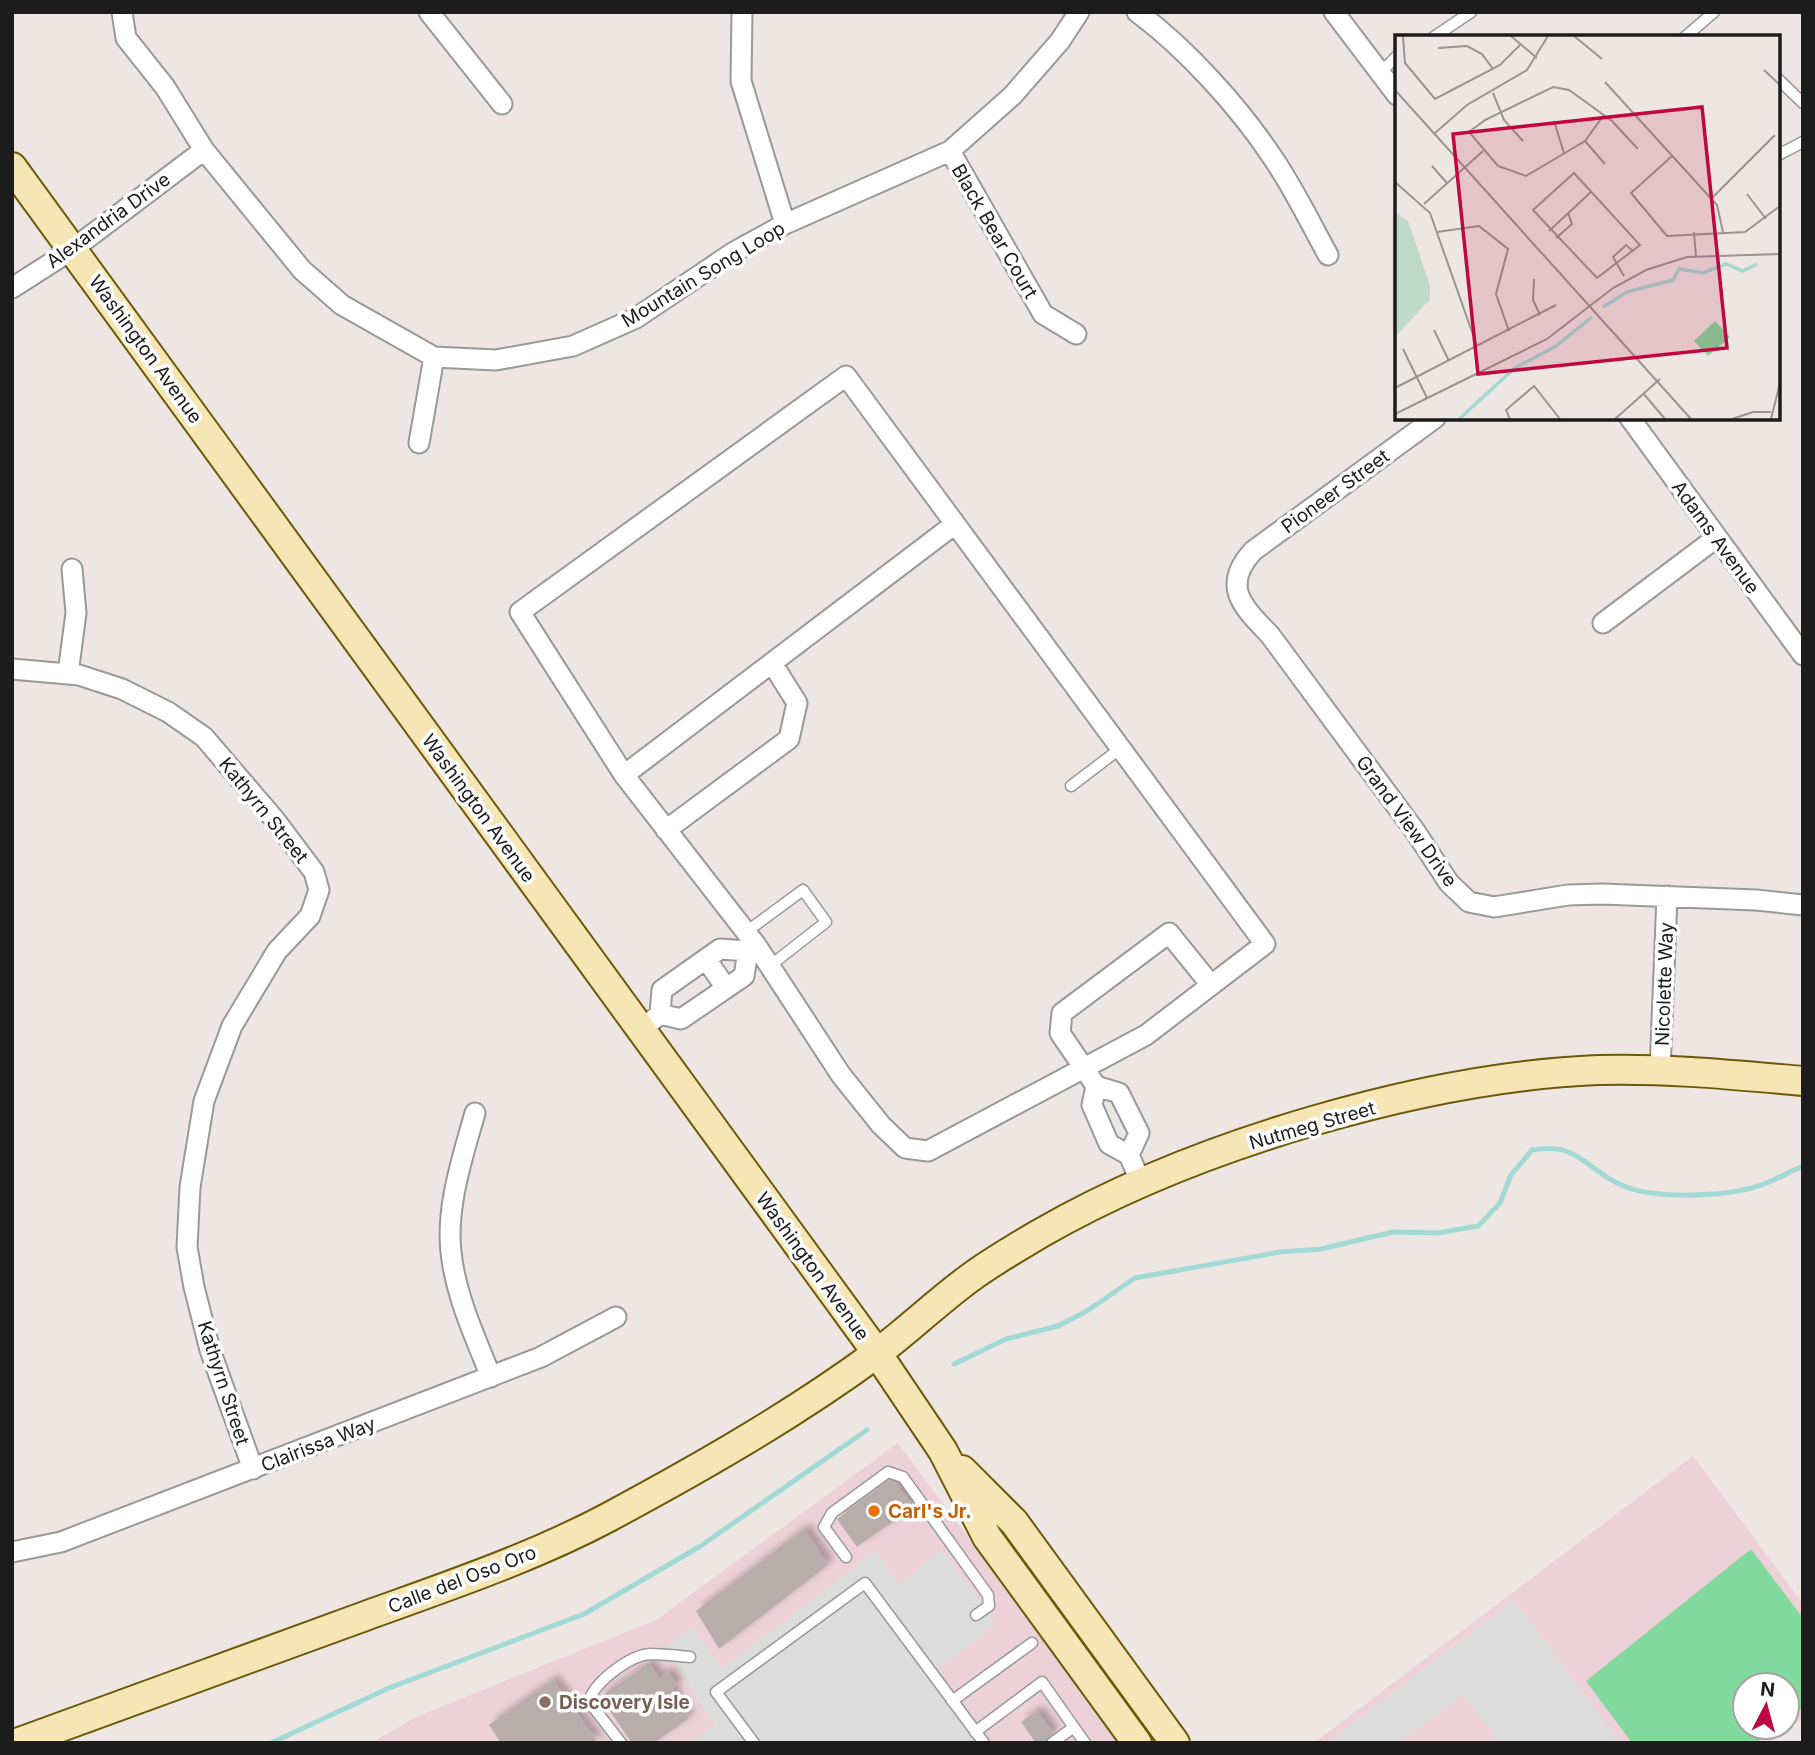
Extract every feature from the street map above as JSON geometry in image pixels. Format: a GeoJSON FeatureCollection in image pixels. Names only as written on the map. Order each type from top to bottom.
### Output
{"type":"FeatureCollection","features":[{"type":"Feature","properties":{"kind":"main road","name":"Washington Avenue"},"geometry":{"type":"LineString","coordinates":[[12,167],[651,1022],[943,1451],[987,1538],[1042,1635],[1137,1743]]}},
{"type":"Feature","properties":{"kind":"main road","name":"Nutmeg Street"},"geometry":{"type":"LineString","coordinates":[[877,1353],[976,1274],[1042,1232],[1141,1183],[1293,1128],[1412,1097],[1513,1079],[1598,1070],[1803,1081]]}},
{"type":"Feature","properties":{"kind":"main road","name":"Calle del Oso Oro"},"geometry":{"type":"LineString","coordinates":[[18,1743],[524,1556],[604,1519],[701,1465],[877,1353]]}},
{"type":"Feature","properties":{"kind":"main road","name":"Washington Avenue"},"geometry":{"type":"LineString","coordinates":[[943,1451],[1014,1522],[1175,1743]]}},
{"type":"Feature","properties":{"kind":"main road"},"geometry":{"type":"LineString","coordinates":[[1042,1635],[1067,1626],[1088,1648],[1130,1703],[1156,1717]]}},
{"type":"Feature","properties":{"kind":"street","name":"Mountain Song Loop"},"geometry":{"type":"LineString","coordinates":[[122,12],[126,38],[165,87],[204,150],[302,270],[342,305],[434,357],[496,360],[573,345],[636,318],[734,252],[785,224],[950,151],[1013,95],[1059,41],[1079,12]]}},
{"type":"Feature","properties":{"kind":"street"},"geometry":{"type":"LineString","coordinates":[[429,12],[502,104]]}},
{"type":"Feature","properties":{"kind":"street"},"geometry":{"type":"LineString","coordinates":[[742,12],[741,81],[785,224]]}},
{"type":"Feature","properties":{"kind":"street"},"geometry":{"type":"LineString","coordinates":[[1137,12],[1156,27],[1220,91],[1275,160],[1328,255]]}},
{"type":"Feature","properties":{"kind":"street"},"geometry":{"type":"LineString","coordinates":[[1334,12],[1395,92]]}},
{"type":"Feature","properties":{"kind":"street","name":"Alexandria Drive"},"geometry":{"type":"LineString","coordinates":[[12,288],[73,249],[204,150]]}},
{"type":"Feature","properties":{"kind":"street","name":"Black Bear Court"},"geometry":{"type":"LineString","coordinates":[[950,151],[1043,314],[1076,334]]}},
{"type":"Feature","properties":{"kind":"street"},"geometry":{"type":"LineString","coordinates":[[419,443],[434,357]]}},
{"type":"Feature","properties":{"kind":"street"},"geometry":{"type":"LineString","coordinates":[[846,376],[955,524],[1265,944],[1146,1035],[929,1151],[905,1149],[881,1125],[841,1075],[771,965],[750,943],[624,775],[520,612],[846,376]]}},
{"type":"Feature","properties":{"kind":"street","name":"Pioneer Street"},"geometry":{"type":"LineString","coordinates":[[1239,567],[1253,551],[1432,420]]}},
{"type":"Feature","properties":{"kind":"street","name":"Adams Avenue"},"geometry":{"type":"LineString","coordinates":[[1631,420],[1803,655]]}},
{"type":"Feature","properties":{"kind":"street"},"geometry":{"type":"LineString","coordinates":[[624,775],[955,524]]}},
{"type":"Feature","properties":{"kind":"street"},"geometry":{"type":"LineString","coordinates":[[1603,623],[1716,538]]}},
{"type":"Feature","properties":{"kind":"street","name":"Grand View Drive"},"geometry":{"type":"LineString","coordinates":[[1239,567],[1236,588],[1246,609],[1270,635],[1415,831],[1449,883],[1469,902],[1494,906],[1568,895],[1667,896],[1803,905]]}},
{"type":"Feature","properties":{"kind":"street"},"geometry":{"type":"LineString","coordinates":[[68,674],[76,613],[72,569]]}},
{"type":"Feature","properties":{"kind":"street"},"geometry":{"type":"LineString","coordinates":[[666,830],[789,739],[797,703],[772,663]]}},
{"type":"Feature","properties":{"kind":"street","name":"Kathyrn Street"},"geometry":{"type":"LineString","coordinates":[[12,669],[68,674],[122,689],[168,712],[204,737],[275,820],[314,872],[319,890],[310,916],[277,951],[232,1026],[204,1101],[190,1187],[187,1247],[194,1287],[210,1350],[253,1469]]}},
{"type":"Feature","properties":{"kind":"street","name":"Nicolette Way"},"geometry":{"type":"LineString","coordinates":[[1660,1072],[1667,896]]}},
{"type":"Feature","properties":{"kind":"street"},"geometry":{"type":"LineString","coordinates":[[1129,1155],[1139,1133],[1119,1093],[1096,1086],[1060,1033],[1062,1013],[1169,933],[1211,985]]}},
{"type":"Feature","properties":{"kind":"street"},"geometry":{"type":"LineString","coordinates":[[750,943],[744,976],[681,1019],[651,1022],[662,990],[720,949],[750,943]]}},
{"type":"Feature","properties":{"kind":"street"},"geometry":{"type":"LineString","coordinates":[[706,959],[726,988]]}},
{"type":"Feature","properties":{"kind":"street"},"geometry":{"type":"LineString","coordinates":[[1096,1086],[1092,1105],[1101,1125],[1110,1144],[1129,1155],[1141,1183]]}},
{"type":"Feature","properties":{"kind":"street"},"geometry":{"type":"LineString","coordinates":[[475,1113],[451,1215],[452,1259],[467,1316],[491,1377]]}},
{"type":"Feature","properties":{"kind":"street"},"geometry":{"type":"LineString","coordinates":[[1101,1125],[1129,1113]]}},
{"type":"Feature","properties":{"kind":"street","name":"Clairissa Way"},"geometry":{"type":"LineString","coordinates":[[14,1545],[61,1542],[541,1357],[616,1317]]}},
{"type":"Feature","properties":{"kind":"lane"},"geometry":{"type":"LineString","coordinates":[[1437,35],[1471,12]]}},
{"type":"Feature","properties":{"kind":"lane"},"geometry":{"type":"LineString","coordinates":[[1687,35],[1714,12]]}},
{"type":"Feature","properties":{"kind":"lane"},"geometry":{"type":"LineString","coordinates":[[1380,73],[1395,57]]}},
{"type":"Feature","properties":{"kind":"lane"},"geometry":{"type":"LineString","coordinates":[[1780,81],[1803,103]]}},
{"type":"Feature","properties":{"kind":"lane"},"geometry":{"type":"LineString","coordinates":[[1780,154],[1803,142]]}},
{"type":"Feature","properties":{"kind":"lane"},"geometry":{"type":"LineString","coordinates":[[1071,786],[1121,748]]}},
{"type":"Feature","properties":{"kind":"lane"},"geometry":{"type":"LineString","coordinates":[[750,943],[803,890],[826,922],[771,965]]}},
{"type":"Feature","properties":{"kind":"lane"},"geometry":{"type":"LineString","coordinates":[[846,1557],[824,1527],[832,1513],[888,1472],[903,1477],[988,1595],[989,1606],[976,1615]]}},
{"type":"Feature","properties":{"kind":"lane"},"geometry":{"type":"LineString","coordinates":[[754,1743],[716,1692],[865,1583],[984,1743]]}},
{"type":"Feature","properties":{"kind":"lane"},"geometry":{"type":"LineString","coordinates":[[952,1700],[1042,1635]]}},
{"type":"Feature","properties":{"kind":"lane"},"geometry":{"type":"LineString","coordinates":[[621,1743],[594,1708],[591,1696],[596,1685],[648,1654],[690,1657]]}},
{"type":"Feature","properties":{"kind":"lane"},"geometry":{"type":"LineString","coordinates":[[975,1732],[1042,1682],[1085,1743]]}},
{"type":"Feature","properties":{"kind":"lane"},"geometry":{"type":"LineString","coordinates":[[1052,1743],[1073,1727]]}},
{"type":"Feature","properties":{"kind":"shaded area"},"geometry":{"type":"Polygon","coordinates":[[[898,1443],[1121,1743],[371,1743],[416,1717],[656,1620],[898,1443]]]}},
{"type":"Feature","properties":{"kind":"shaded area"},"geometry":{"type":"Polygon","coordinates":[[[1693,1456],[1803,1604],[1803,1718],[1801,1719],[1801,1671],[1731,1671],[1731,1741],[1772,1741],[1314,1743],[1693,1456]]]}},
{"type":"Feature","properties":{"kind":"shaded area"},"geometry":{"type":"Polygon","coordinates":[[[942,1550],[996,1624],[930,1675],[978,1743],[691,1743],[715,1725],[665,1648],[692,1627],[722,1669],[876,1551],[899,1584],[942,1550]]]}},
{"type":"Feature","properties":{"kind":"shaded area"},"geometry":{"type":"Polygon","coordinates":[[[1514,1600],[1620,1743],[1500,1743],[1464,1694],[1399,1743],[1327,1743],[1514,1600]]]}},
{"type":"Feature","properties":{"kind":"green space"},"geometry":{"type":"Polygon","coordinates":[[[1751,1549],[1803,1618],[1801,1710],[1801,1671],[1731,1671],[1731,1741],[1759,1741],[1756,1743],[1632,1743],[1586,1681],[1751,1549]]]}},
{"type":"Feature","properties":{"kind":"building","name":"Carl's Jr."},"geometry":{"type":"Polygon","coordinates":[[[889,1480],[895,1482],[913,1507],[857,1547],[837,1519],[889,1480]]]}},
{"type":"Feature","properties":{"kind":"building"},"geometry":{"type":"Polygon","coordinates":[[[804,1529],[828,1565],[719,1649],[696,1611],[804,1529]]]}},
{"type":"Feature","properties":{"kind":"building"},"geometry":{"type":"Polygon","coordinates":[[[649,1663],[659,1678],[668,1672],[677,1685],[672,1689],[677,1701],[689,1718],[654,1743],[632,1743],[600,1697],[649,1663]]]}},
{"type":"Feature","properties":{"kind":"building","name":"Discovery Isle"},"geometry":{"type":"Polygon","coordinates":[[[553,1680],[598,1743],[501,1743],[489,1725],[553,1680]]]}},
{"type":"Feature","properties":{"kind":"building"},"geometry":{"type":"Polygon","coordinates":[[[1037,1711],[1053,1733],[1045,1743],[1036,1743],[1021,1722],[1037,1711]]]}},
{"type":"Feature","properties":{"kind":"waterway"},"geometry":{"type":"LineString","coordinates":[[954,1364],[1006,1339],[1058,1326],[1087,1311],[1135,1278],[1280,1252],[1321,1249],[1393,1232],[1438,1233],[1478,1226],[1500,1203],[1511,1175],[1532,1150],[1547,1148],[1570,1152],[1619,1184],[1649,1193],[1668,1195],[1744,1190],[1803,1166]]}},
{"type":"Feature","properties":{"kind":"waterway"},"geometry":{"type":"LineString","coordinates":[[271,1743],[389,1688],[584,1614],[699,1547],[867,1430]]}},
{"type":"Feature","properties":{"kind":"place","name":"Carl's Jr."},"geometry":{"type":"Point","coordinates":[874,1511]}},
{"type":"Feature","properties":{"kind":"place","name":"Discovery Isle"},"geometry":{"type":"Point","coordinates":[545,1702]}}]}
